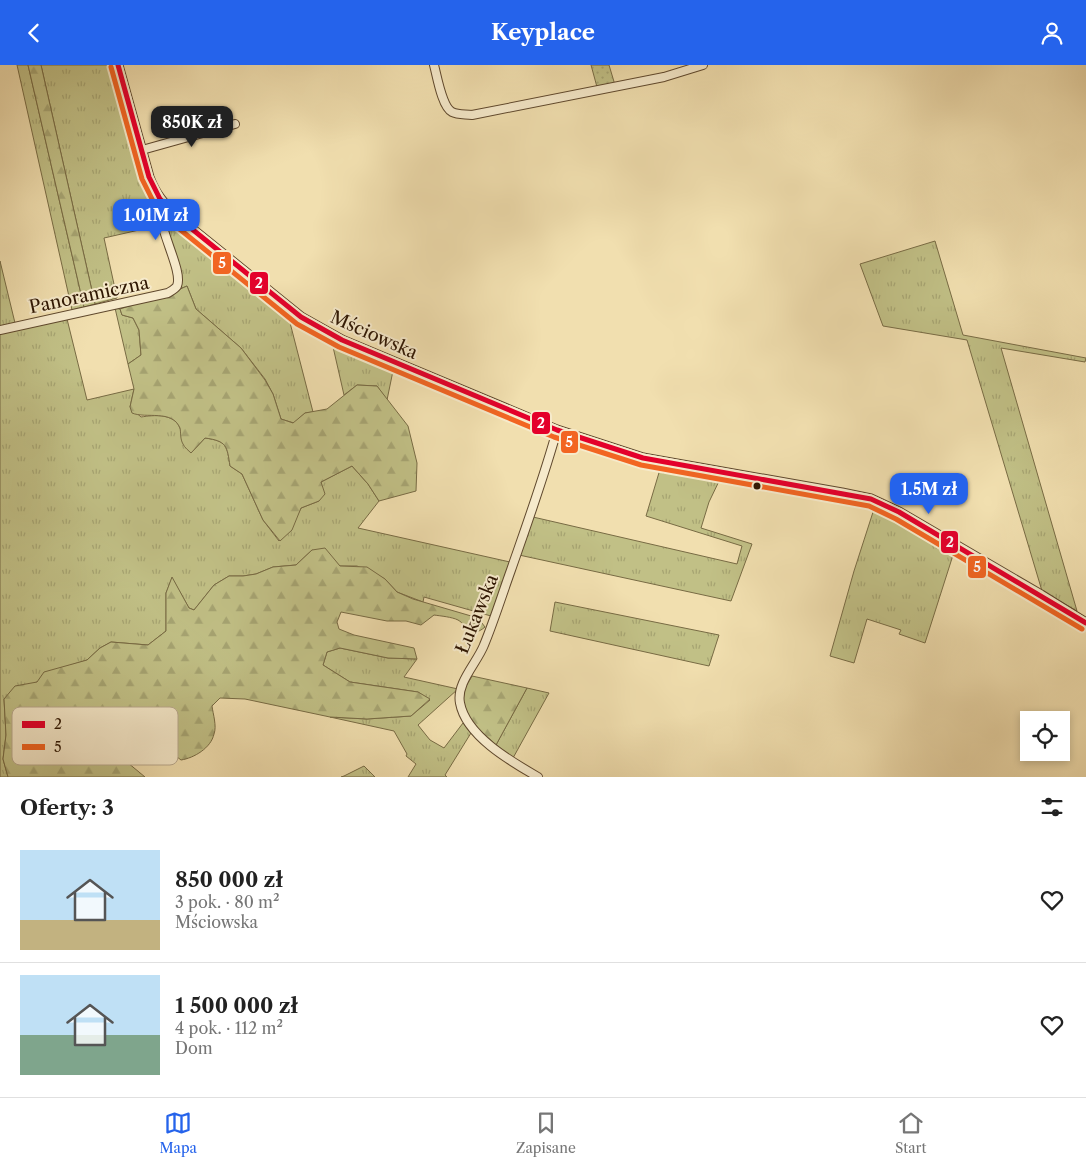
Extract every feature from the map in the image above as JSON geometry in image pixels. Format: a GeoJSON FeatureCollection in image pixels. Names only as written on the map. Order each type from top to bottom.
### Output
{"type":"FeatureCollection","features":[{"type":"Feature","properties":{"kind":"street","name":"Mściowska"},"geometry":{"type":"LineString","coordinates":[[118,65],[152,186],[161,202],[301,317],[322,330],[557,430],[643,458],[842,493],[878,502],[899,511],[925,526],[1086,623]]}},
{"type":"Feature","properties":{"kind":"street"},"geometry":{"type":"LineString","coordinates":[[434,65],[446,105],[451,111],[472,115],[664,77],[703,65]]}},
{"type":"Feature","properties":{"kind":"street"},"geometry":{"type":"LineString","coordinates":[[142,150],[235,124]]}},
{"type":"Feature","properties":{"kind":"street","name":"Panoramiczna"},"geometry":{"type":"LineString","coordinates":[[0,329],[168,293],[176,287],[178,282],[176,271],[159,213],[161,202]]}},
{"type":"Feature","properties":{"kind":"street","name":"Łukawska"},"geometry":{"type":"LineString","coordinates":[[538,777],[501,755],[481,736],[463,713],[459,698],[464,683],[484,647],[543,480],[557,430]]}},
{"type":"Feature","properties":{"kind":"green space"},"geometry":{"type":"Polygon","coordinates":[[[17,65],[28,65],[84,307],[72,310],[17,65]]]}},
{"type":"Feature","properties":{"kind":"green space"},"geometry":{"type":"Polygon","coordinates":[[[28,65],[41,65],[95,304],[84,307],[28,65]]]}},
{"type":"Feature","properties":{"kind":"green space"},"geometry":{"type":"Polygon","coordinates":[[[41,65],[115,65],[161,225],[104,238],[117,298],[95,304],[41,65]]]}},
{"type":"Feature","properties":{"kind":"green space"},"geometry":{"type":"Polygon","coordinates":[[[591,65],[609,65],[615,85],[597,87],[591,65]]]}},
{"type":"Feature","properties":{"kind":"green space"},"geometry":{"type":"Polygon","coordinates":[[[165,212],[287,311],[313,412],[305,413],[294,423],[281,419],[273,394],[265,379],[241,348],[196,309],[187,286],[182,288],[164,221],[163,216],[165,212]]]}},
{"type":"Feature","properties":{"kind":"green space"},"geometry":{"type":"Polygon","coordinates":[[[935,241],[963,335],[1086,358],[1085,362],[1001,348],[1077,611],[1042,591],[967,340],[883,326],[860,264],[935,241]]]}},
{"type":"Feature","properties":{"kind":"green space"},"geometry":{"type":"Polygon","coordinates":[[[0,261],[15,323],[0,326],[0,261]]]}},
{"type":"Feature","properties":{"kind":"green space"},"geometry":{"type":"Polygon","coordinates":[[[187,286],[196,309],[241,348],[265,380],[273,394],[281,419],[293,423],[305,413],[327,409],[357,385],[377,386],[408,426],[417,463],[416,491],[379,501],[368,484],[352,466],[321,482],[325,494],[319,501],[301,508],[292,530],[280,541],[263,520],[242,474],[230,466],[227,449],[222,443],[205,438],[191,453],[182,442],[180,428],[171,418],[132,413],[130,407],[134,389],[128,364],[141,355],[139,330],[133,318],[122,315],[120,309],[187,286]]]}},
{"type":"Feature","properties":{"kind":"green space"},"geometry":{"type":"Polygon","coordinates":[[[115,308],[120,309],[122,315],[133,318],[139,330],[141,355],[128,364],[115,308]]]}},
{"type":"Feature","properties":{"kind":"green space"},"geometry":{"type":"Polygon","coordinates":[[[67,319],[87,400],[134,389],[130,407],[141,417],[163,416],[177,423],[184,443],[191,453],[205,438],[222,443],[227,449],[230,466],[242,474],[263,520],[279,541],[301,508],[319,501],[321,482],[352,466],[368,484],[379,501],[358,528],[510,562],[491,616],[424,597],[423,602],[397,592],[385,579],[357,566],[340,566],[331,557],[312,550],[296,565],[273,567],[256,574],[229,576],[214,585],[194,610],[189,608],[172,578],[166,593],[166,631],[148,645],[111,642],[100,648],[87,660],[68,666],[4,699],[6,735],[3,759],[8,777],[0,777],[0,333],[67,319]]]}},
{"type":"Feature","properties":{"kind":"green space"},"geometry":{"type":"Polygon","coordinates":[[[331,338],[394,366],[387,400],[377,386],[357,385],[344,395],[331,338]]]}},
{"type":"Feature","properties":{"kind":"green space"},"geometry":{"type":"Polygon","coordinates":[[[661,466],[721,477],[709,502],[701,528],[752,544],[731,601],[519,555],[533,517],[737,564],[742,546],[646,516],[661,466]]]}},
{"type":"Feature","properties":{"kind":"green space"},"geometry":{"type":"Polygon","coordinates":[[[874,509],[896,517],[954,552],[925,643],[899,634],[901,630],[867,619],[854,663],[830,656],[874,509]]]}},
{"type":"Feature","properties":{"kind":"green space"},"geometry":{"type":"Polygon","coordinates":[[[325,548],[340,566],[367,567],[385,579],[397,592],[413,599],[478,618],[485,627],[473,632],[458,620],[434,615],[421,625],[406,621],[387,621],[341,612],[337,622],[339,629],[354,635],[414,648],[417,659],[388,658],[340,648],[327,652],[323,665],[350,682],[418,692],[430,699],[411,716],[367,719],[330,717],[245,699],[220,698],[212,706],[215,731],[209,744],[196,755],[181,760],[178,758],[178,707],[12,707],[12,765],[131,765],[145,777],[8,777],[3,759],[6,735],[4,699],[15,686],[37,682],[44,672],[87,660],[100,648],[111,642],[148,645],[166,631],[166,593],[172,577],[189,608],[194,610],[214,585],[229,576],[256,574],[273,567],[296,565],[312,550],[325,548]]]}},
{"type":"Feature","properties":{"kind":"green space"},"geometry":{"type":"Polygon","coordinates":[[[555,602],[719,635],[709,666],[550,631],[555,602]]]}},
{"type":"Feature","properties":{"kind":"green space"},"geometry":{"type":"Polygon","coordinates":[[[340,648],[388,658],[417,659],[404,677],[458,689],[418,725],[430,740],[444,748],[463,723],[471,733],[445,775],[447,777],[408,777],[416,764],[406,756],[407,754],[394,731],[330,717],[367,719],[411,716],[430,700],[418,692],[350,682],[323,665],[327,652],[340,648]]]}},
{"type":"Feature","properties":{"kind":"green space"},"geometry":{"type":"Polygon","coordinates":[[[472,676],[527,688],[496,745],[473,723],[465,709],[463,694],[472,676]]]}},
{"type":"Feature","properties":{"kind":"green space"},"geometry":{"type":"Polygon","coordinates":[[[527,688],[549,693],[513,758],[496,745],[527,688]]]}},
{"type":"Feature","properties":{"kind":"green space"},"geometry":{"type":"Polygon","coordinates":[[[364,766],[375,777],[341,777],[344,776],[364,766]]]}},
{"type":"Feature","properties":{"kind":"transit line","name":"2"},"geometry":{"type":"LineString","coordinates":[[118,65],[149,177],[160,199],[177,217],[301,317],[342,340],[557,430],[643,458],[871,499],[899,512],[1086,623]]}},
{"type":"Feature","properties":{"kind":"transit line","name":"5"},"geometry":{"type":"LineString","coordinates":[[111,67],[142,179],[154,203],[172,223],[297,324],[339,347],[554,437],[641,465],[869,506],[896,519],[1082,629]]}}]}
